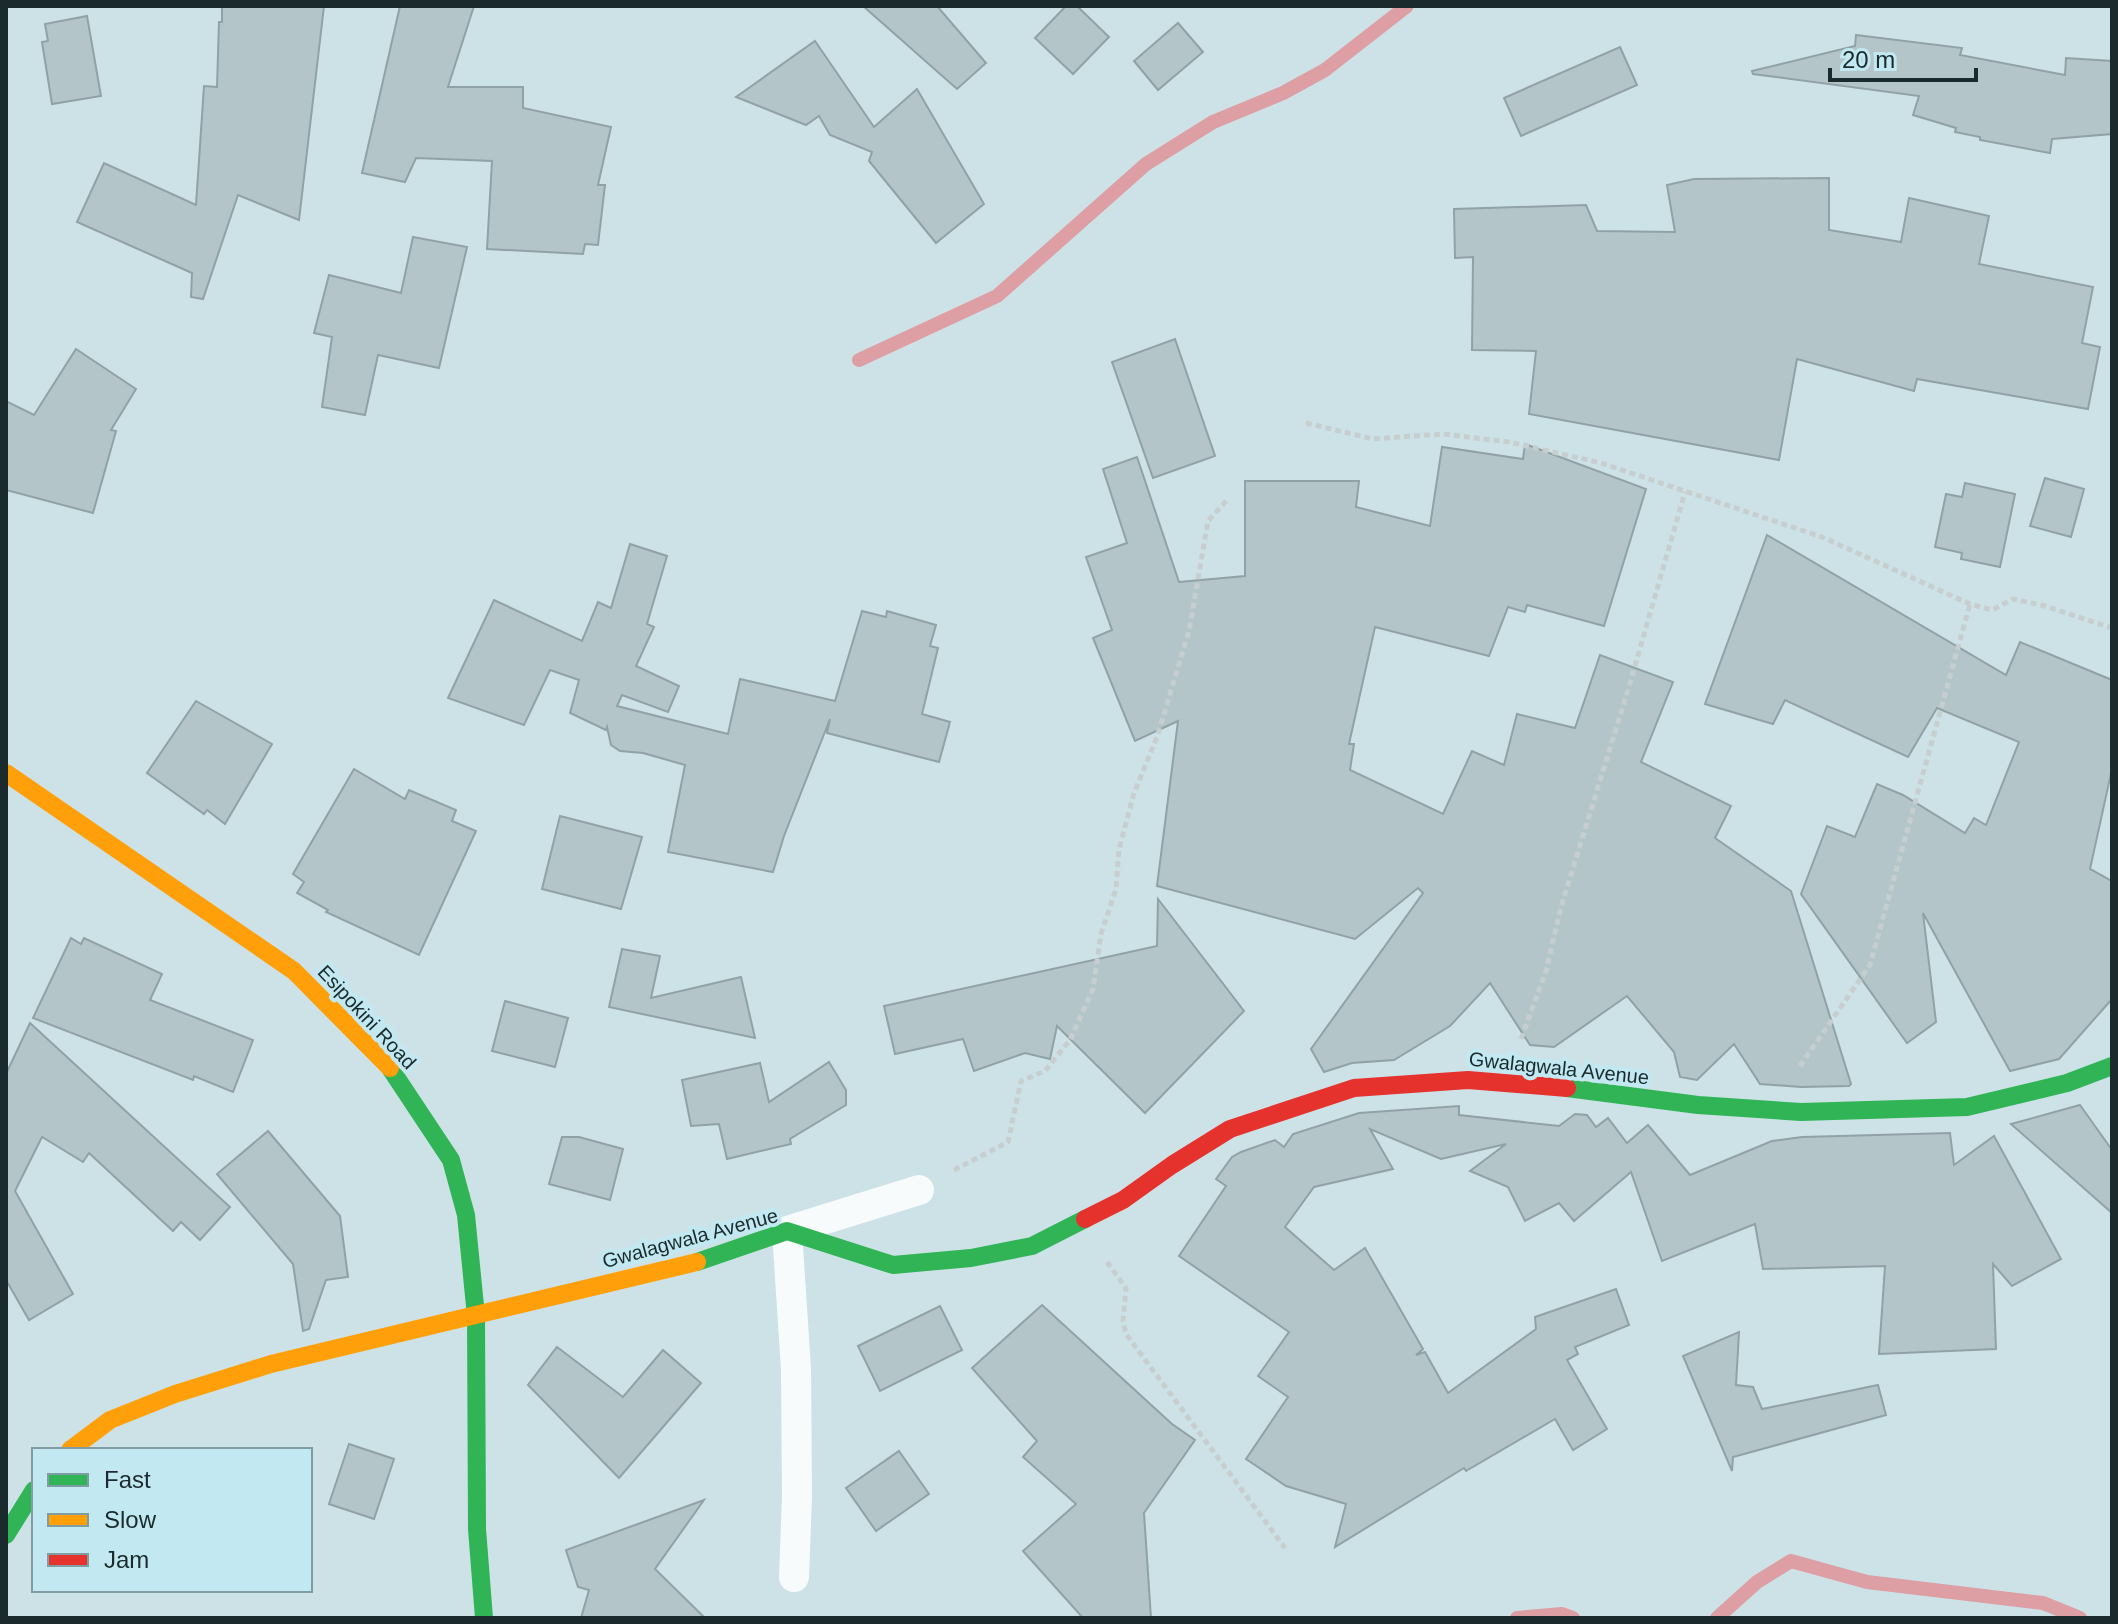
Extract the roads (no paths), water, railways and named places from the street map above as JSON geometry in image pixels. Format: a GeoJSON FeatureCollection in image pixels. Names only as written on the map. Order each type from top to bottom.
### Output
{"type":"FeatureCollection","features":[{"type":"Feature","properties":{"kind":"street","name":"Esipokini Road"},"geometry":{"type":"LineString","coordinates":[[6,773],[294,971],[388,1065],[451,1160],[466,1215],[476,1316],[477,1529],[484,1618]]}},
{"type":"Feature","properties":{"kind":"street","name":"Gwalagwala Avenue"},"geometry":{"type":"LineString","coordinates":[[73,1448],[110,1420],[175,1394],[271,1364],[694,1263],[787,1231],[893,1265],[971,1258],[1032,1246],[1123,1200],[1230,1129],[1354,1088],[1468,1080],[1556,1086],[1698,1105],[1801,1112],[1967,1107],[2067,1083],[2112,1066]]}},
{"type":"Feature","properties":{"kind":"street"},"geometry":{"type":"LineString","coordinates":[[6,1535],[32,1493]]}},
{"type":"Feature","properties":{"kind":"lane"},"geometry":{"type":"LineString","coordinates":[[794,1577],[796,1369],[787,1231],[919,1190]]}},
{"type":"Feature","properties":{"kind":"waterway"},"geometry":{"type":"LineString","coordinates":[[859,360],[997,296],[1146,164],[1213,122],[1283,93],[1325,70],[1407,6]]}},
{"type":"Feature","properties":{"kind":"waterway"},"geometry":{"type":"LineString","coordinates":[[1717,1618],[1757,1582],[1791,1561],[1867,1582],[2043,1603],[2080,1618]]}},
{"type":"Feature","properties":{"kind":"waterway"},"geometry":{"type":"LineString","coordinates":[[1517,1618],[1562,1614],[1573,1618]]}}]}
